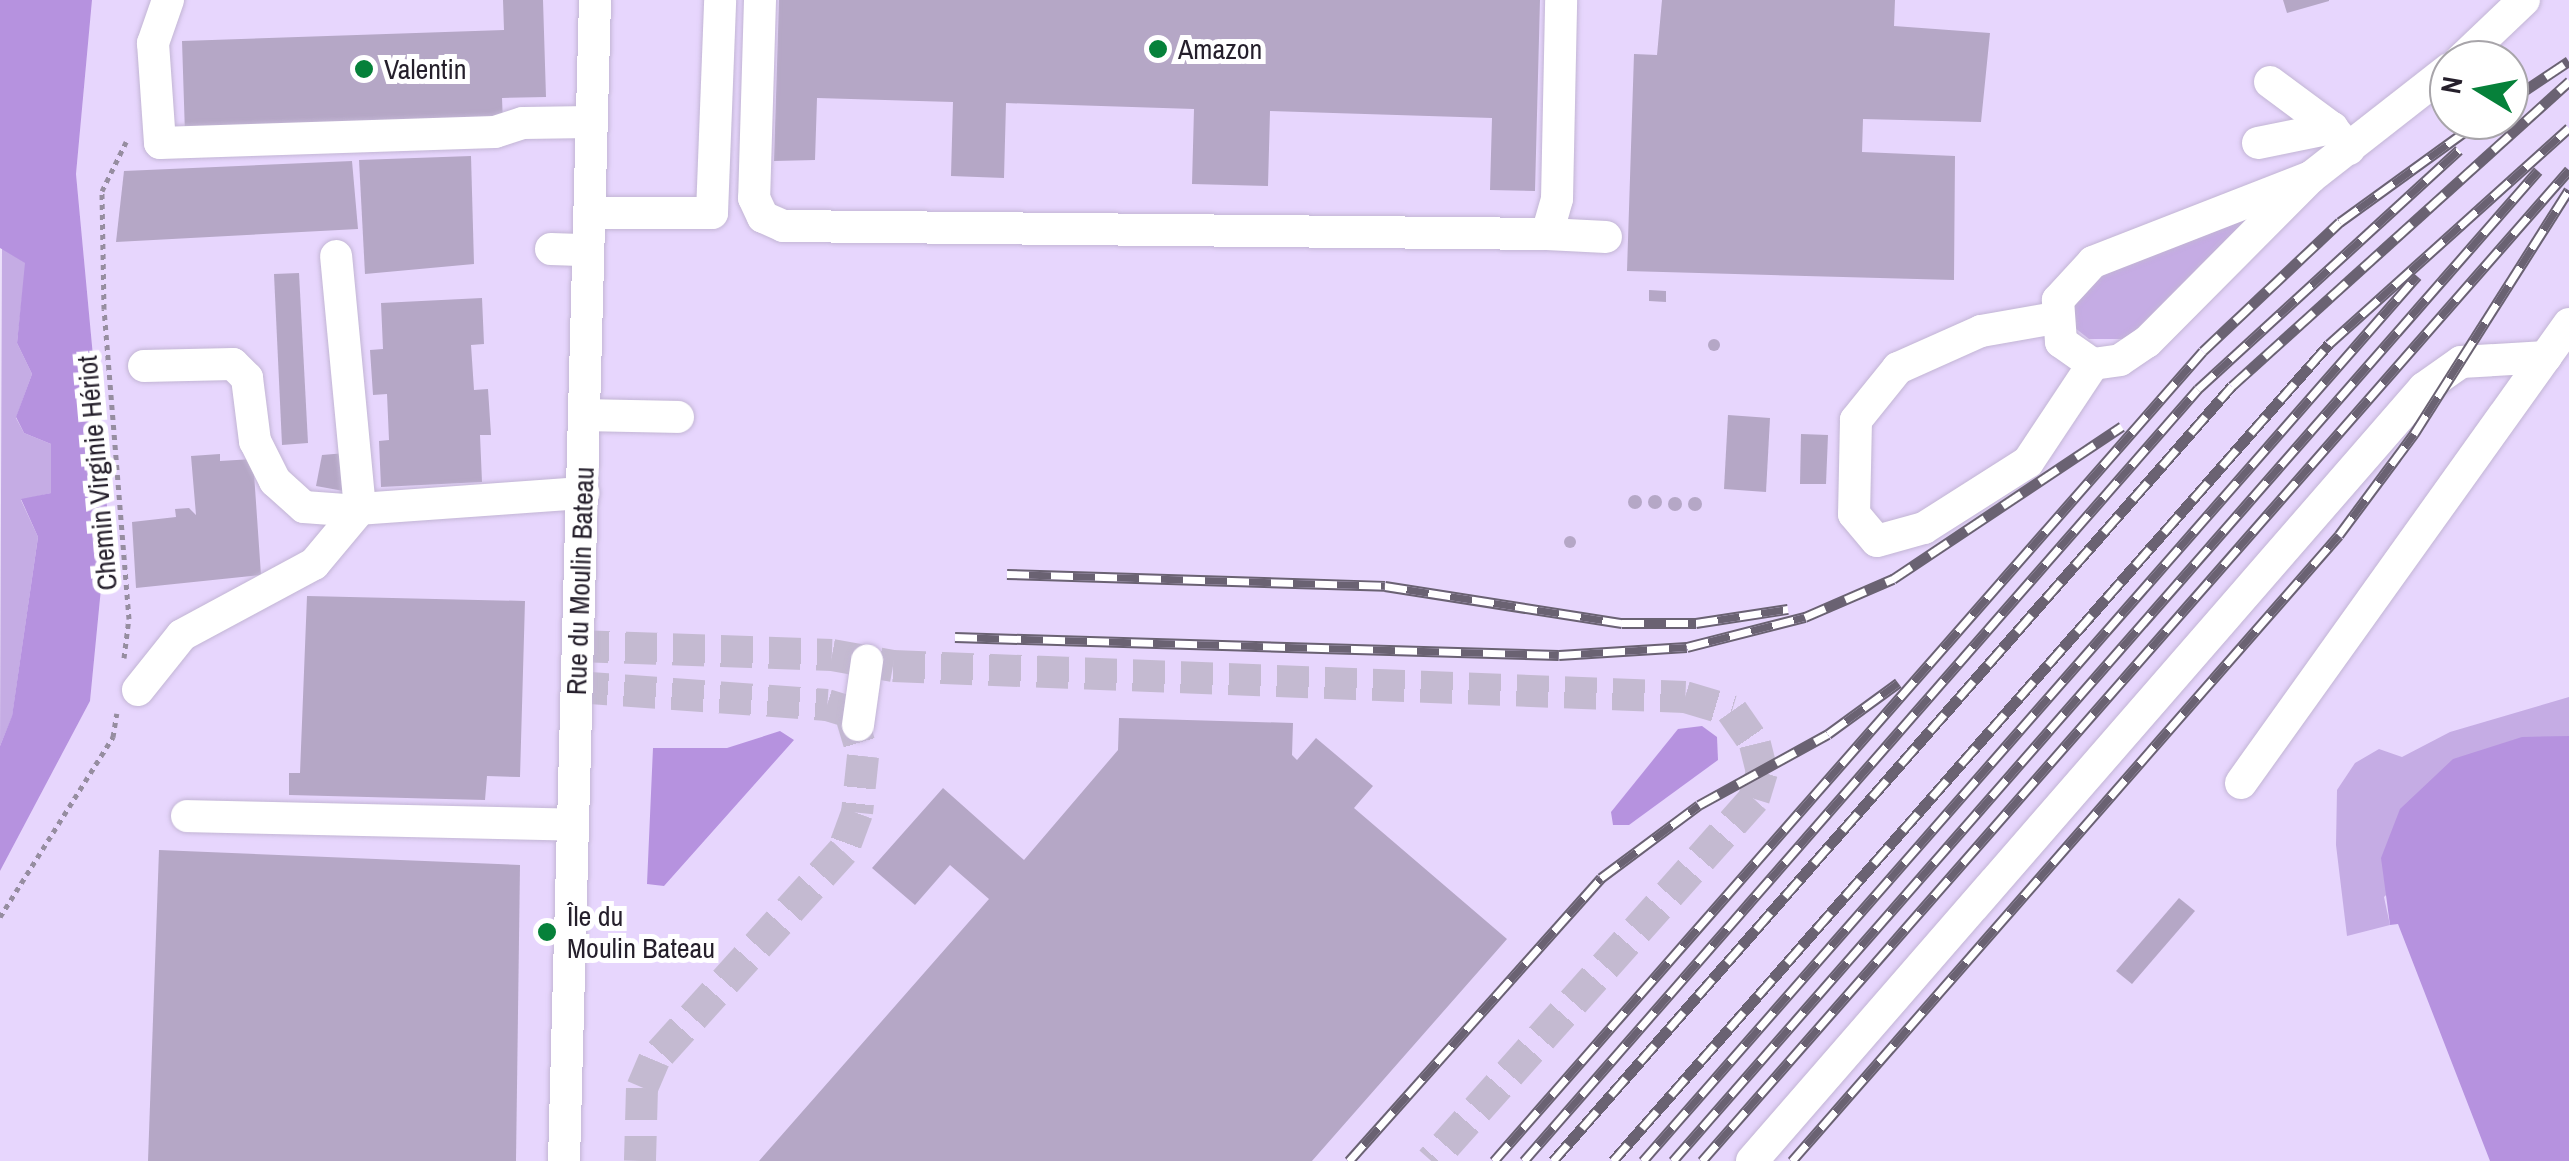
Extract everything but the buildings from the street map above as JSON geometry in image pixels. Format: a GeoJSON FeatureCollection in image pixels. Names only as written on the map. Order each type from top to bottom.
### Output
{"type":"FeatureCollection","features":[{"type":"Feature","properties":{"kind":"street"},"geometry":{"type":"LineString","coordinates":[[168,0],[154,42],[160,143],[495,132],[523,124],[590,122]]}},
{"type":"Feature","properties":{"kind":"street","name":"Rue du Moulin Bateau"},"geometry":{"type":"LineString","coordinates":[[564,1161],[594,0]]}},
{"type":"Feature","properties":{"kind":"street"},"geometry":{"type":"LineString","coordinates":[[712,213],[720,0]]}},
{"type":"Feature","properties":{"kind":"street"},"geometry":{"type":"LineString","coordinates":[[760,0],[754,198],[763,216]]}},
{"type":"Feature","properties":{"kind":"street"},"geometry":{"type":"LineString","coordinates":[[1546,234],[1557,198],[1561,0]]}},
{"type":"Feature","properties":{"kind":"street"},"geometry":{"type":"LineString","coordinates":[[2474,40],[2524,0]]}},
{"type":"Feature","properties":{"kind":"street"},"geometry":{"type":"LineString","coordinates":[[2311,177],[2094,262],[2068,283],[2054,318],[2066,348],[2093,364],[2120,360],[2148,342],[2311,177],[2341,138],[2429,74]]}},
{"type":"Feature","properties":{"kind":"street"},"geometry":{"type":"LineString","coordinates":[[2270,82],[2341,138]]}},
{"type":"Feature","properties":{"kind":"street"},"geometry":{"type":"LineString","coordinates":[[2258,143],[2341,138]]}},
{"type":"Feature","properties":{"kind":"street"},"geometry":{"type":"LineString","coordinates":[[589,213],[763,216],[783,226],[1606,237]]}},
{"type":"Feature","properties":{"kind":"street"},"geometry":{"type":"LineString","coordinates":[[551,249],[588,250]]}},
{"type":"Feature","properties":{"kind":"street"},"geometry":{"type":"LineString","coordinates":[[126,689],[182,635],[314,564],[360,509],[336,256]]}},
{"type":"Feature","properties":{"kind":"street"},"geometry":{"type":"LineString","coordinates":[[2054,318],[1981,331],[1898,368],[1856,420],[1854,514],[1865,528],[1877,541],[1924,528],[2028,462],[2093,364]]}},
{"type":"Feature","properties":{"kind":"street"},"geometry":{"type":"LineString","coordinates":[[2240,783],[2569,324]]}},
{"type":"Feature","properties":{"kind":"street"},"geometry":{"type":"LineString","coordinates":[[1752,1161],[2435,376],[2482,358],[2546,357]]}},
{"type":"Feature","properties":{"kind":"street"},"geometry":{"type":"LineString","coordinates":[[144,366],[233,364],[247,378],[254,442],[276,482],[304,507],[360,509],[582,493]]}},
{"type":"Feature","properties":{"kind":"street"},"geometry":{"type":"LineString","coordinates":[[585,415],[678,417]]}},
{"type":"Feature","properties":{"kind":"street"},"geometry":{"type":"LineString","coordinates":[[858,725],[867,662]]}},
{"type":"Feature","properties":{"kind":"street"},"geometry":{"type":"LineString","coordinates":[[188,816],[572,825]]}},
{"type":"Feature","properties":{"kind":"path","name":"Chemin Virginie Hériot"},"geometry":{"type":"LineString","coordinates":[[0,917],[113,738],[126,689],[129,619],[104,309],[102,191],[125,154],[127,135]]}},
{"type":"Feature","properties":{"kind":"shaded area"},"geometry":{"type":"Polygon","coordinates":[[[0,0],[92,0],[76,174],[108,517],[90,701],[0,871],[0,746],[12,716],[38,537],[21,499],[51,493],[51,444],[24,433],[16,417],[32,374],[17,343],[25,263],[0,248],[0,0]]]}},
{"type":"Feature","properties":{"kind":"shaded area"},"geometry":{"type":"Polygon","coordinates":[[[92,0],[2569,0],[2569,1161],[0,1161],[0,871],[90,701],[108,517],[76,174],[92,0]]]}},
{"type":"Feature","properties":{"kind":"shaded area"},"geometry":{"type":"Polygon","coordinates":[[[2265,202],[2127,339],[2089,339],[2075,328],[2072,306],[2097,273],[2265,202]]]}},
{"type":"Feature","properties":{"kind":"shaded area"},"geometry":{"type":"Polygon","coordinates":[[[2,248],[26,263],[17,343],[32,374],[16,418],[24,433],[51,444],[51,493],[21,500],[38,537],[12,717],[0,746],[2,248]]]}},
{"type":"Feature","properties":{"kind":"shaded area"},"geometry":{"type":"Polygon","coordinates":[[[2569,697],[2569,736],[2552,740],[2384,897],[2390,925],[2347,936],[2336,845],[2337,790],[2355,763],[2379,749],[2402,757],[2450,732],[2569,697]]]}},
{"type":"Feature","properties":{"kind":"shaded area"},"geometry":{"type":"Polygon","coordinates":[[[1702,726],[1717,737],[1718,760],[1629,825],[1613,825],[1611,812],[1678,729],[1702,726]]]}},
{"type":"Feature","properties":{"kind":"shaded area"},"geometry":{"type":"Polygon","coordinates":[[[780,731],[794,740],[664,886],[647,884],[653,748],[727,748],[780,731]]]}},
{"type":"Feature","properties":{"kind":"shaded area"},"geometry":{"type":"Polygon","coordinates":[[[2569,736],[2569,1161],[2490,1161],[2398,924],[2390,925],[2381,858],[2400,809],[2453,759],[2522,737],[2569,736]]]}},
{"type":"Feature","properties":{"kind":"tunnel"},"geometry":{"type":"LineString","coordinates":[[577,646],[832,655],[893,666],[1685,697],[1732,711],[1755,744],[1762,772],[1754,799],[1431,1161]]}},
{"type":"Feature","properties":{"kind":"tunnel"},"geometry":{"type":"LineString","coordinates":[[576,687],[827,705],[850,712],[863,756],[857,813],[843,851],[654,1060],[642,1088],[640,1161]]}},
{"type":"Feature","properties":{"kind":"railway"},"geometry":{"type":"LineString","coordinates":[[2529,88],[2569,61]]}},
{"type":"Feature","properties":{"kind":"railway"},"geometry":{"type":"LineString","coordinates":[[1553,1161],[2232,386],[2569,81]]}},
{"type":"Feature","properties":{"kind":"railway"},"geometry":{"type":"LineString","coordinates":[[1613,1161],[2329,344],[2569,128]]}},
{"type":"Feature","properties":{"kind":"railway"},"geometry":{"type":"LineString","coordinates":[[1494,1161],[2203,351],[2340,222],[2453,140]]}},
{"type":"Feature","properties":{"kind":"railway"},"geometry":{"type":"LineString","coordinates":[[1524,1161],[2198,389],[2459,150]]}},
{"type":"Feature","properties":{"kind":"railway"},"geometry":{"type":"LineString","coordinates":[[1702,1161],[2569,170]]}},
{"type":"Feature","properties":{"kind":"railway"},"geometry":{"type":"LineString","coordinates":[[1673,1161],[2538,171]]}},
{"type":"Feature","properties":{"kind":"railway"},"geometry":{"type":"LineString","coordinates":[[1792,1161],[2339,535],[2414,434],[2569,190]]}},
{"type":"Feature","properties":{"kind":"railway"},"geometry":{"type":"LineString","coordinates":[[1643,1161],[2417,276]]}},
{"type":"Feature","properties":{"kind":"railway"},"geometry":{"type":"LineString","coordinates":[[955,637],[1559,655],[1687,647],[1805,617],[1893,579],[2122,426]]}},
{"type":"Feature","properties":{"kind":"railway"},"geometry":{"type":"LineString","coordinates":[[1007,574],[1385,586],[1622,623],[1696,623],[1788,609]]}},
{"type":"Feature","properties":{"kind":"railway"},"geometry":{"type":"LineString","coordinates":[[1349,1161],[1601,878],[1699,805],[1828,734],[1898,683]]}},
{"type":"Feature","properties":{"kind":"place","name":"Amazon"},"geometry":{"type":"Point","coordinates":[1158,49]}},
{"type":"Feature","properties":{"kind":"place","name":"Valentin"},"geometry":{"type":"Point","coordinates":[364,69]}},
{"type":"Feature","properties":{"kind":"place","name":"Île du Moulin Bateau"},"geometry":{"type":"Point","coordinates":[547,932]}}]}
